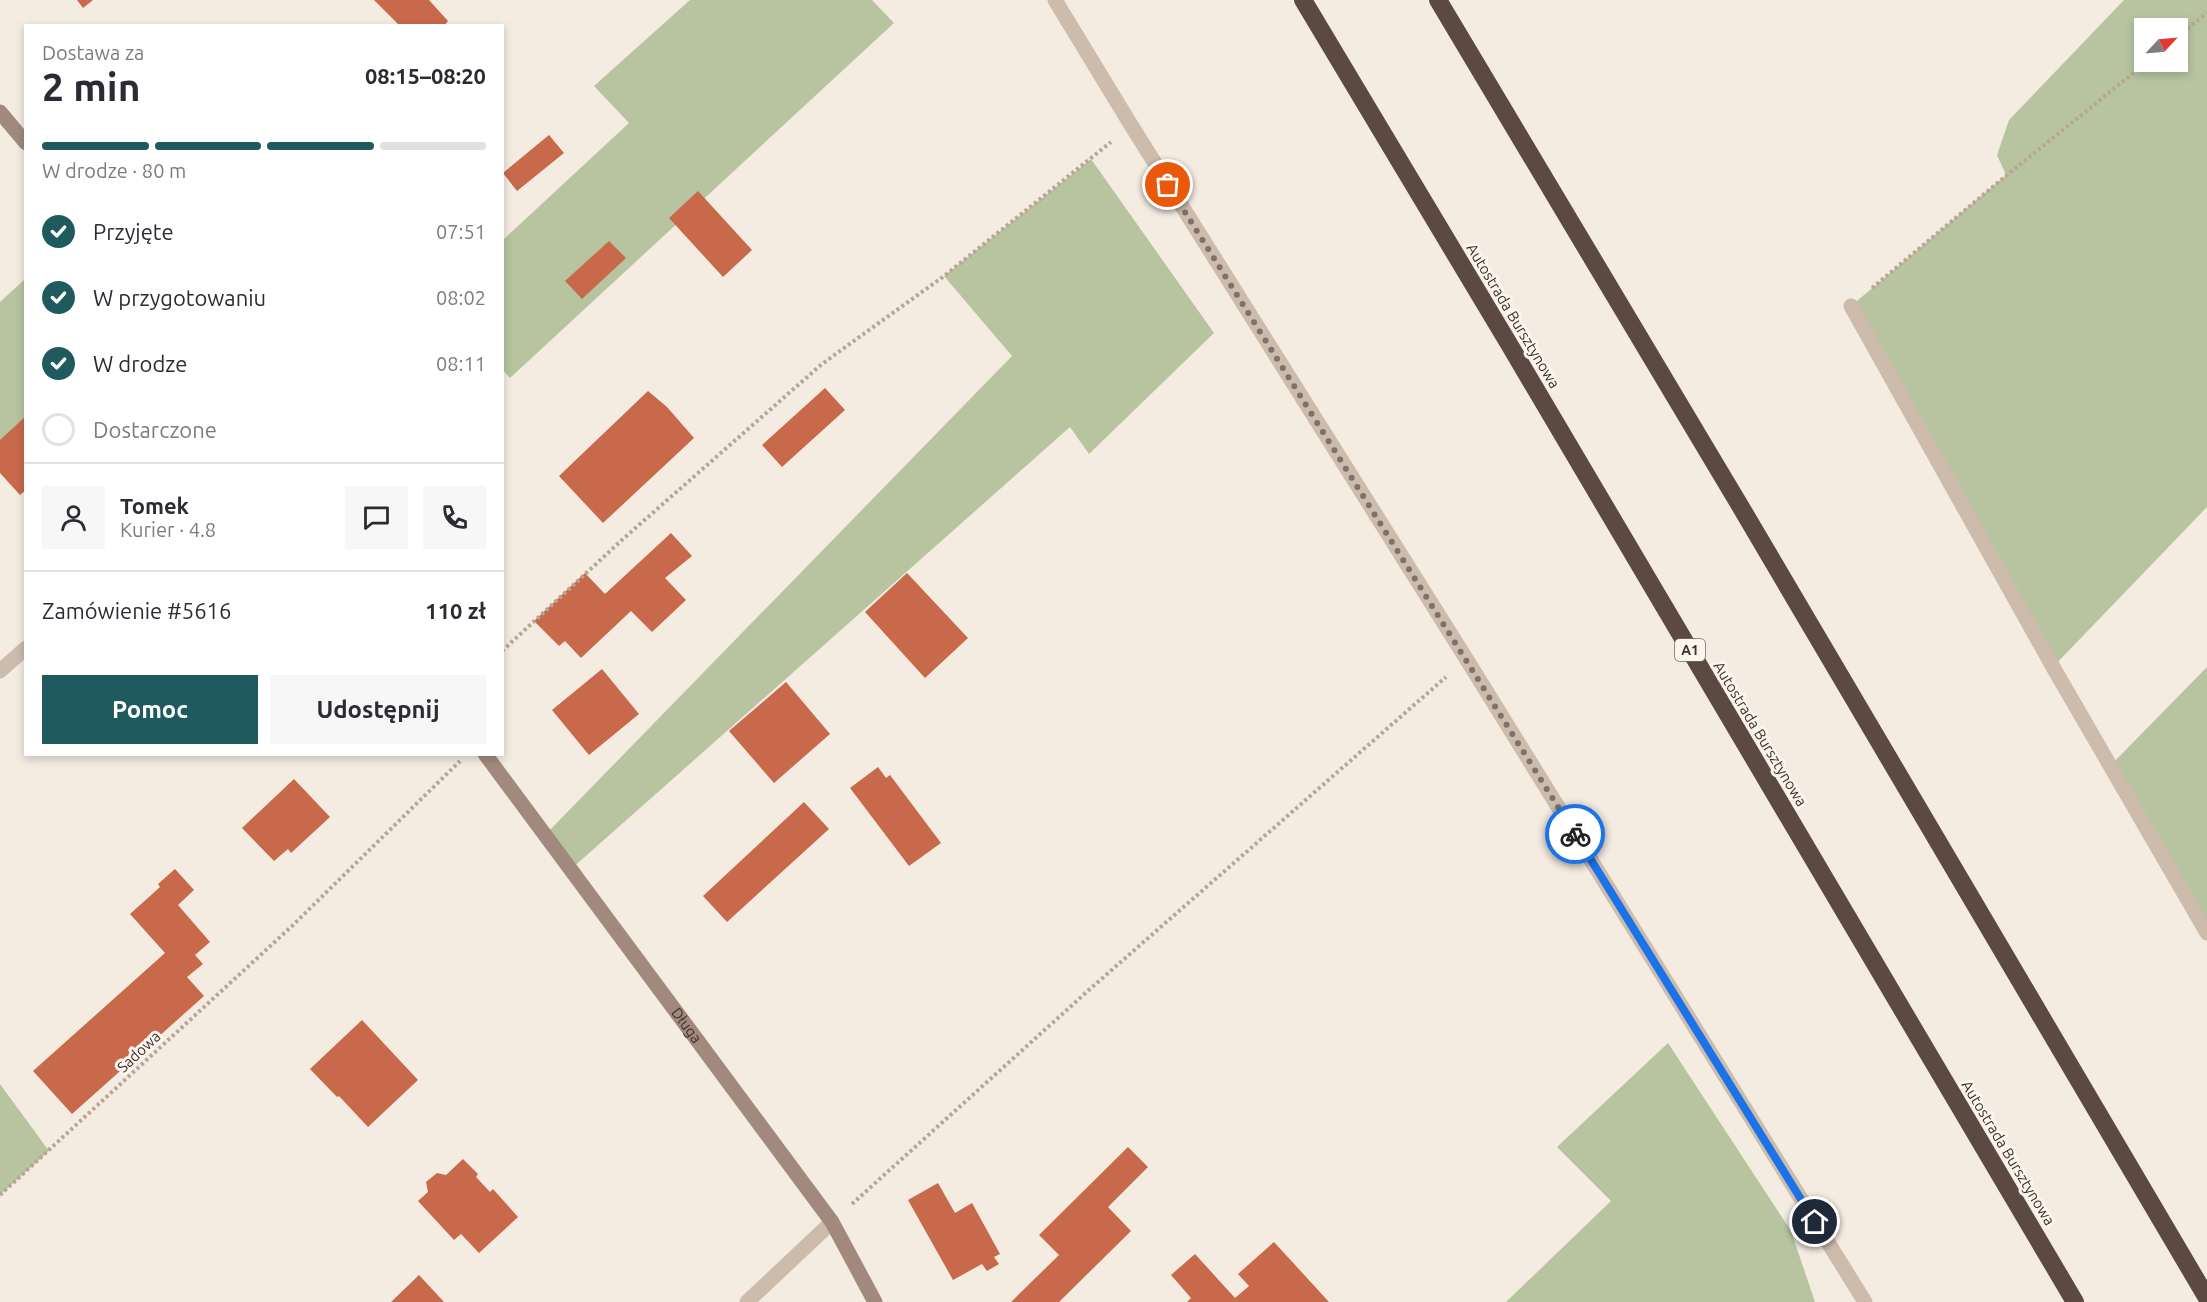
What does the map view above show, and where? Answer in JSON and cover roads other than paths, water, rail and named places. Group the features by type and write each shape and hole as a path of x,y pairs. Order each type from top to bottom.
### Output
{"highway":[{"name":"Autostrada Bursztynowa","path":"1303,0 2075,1302"},
{"path":"1438,0 1727,484 2207,1298"}],"street":[{"path":"1055,0 1865,1302"},
{"path":"0,112 24,141"},
{"path":"1851,306 2053,667 2207,933"},
{"path":"0,671 24,650"},
{"name":"Długa","path":"486,756 832,1222 875,1302"},
{"path":"747,1302 832,1222"}]}
